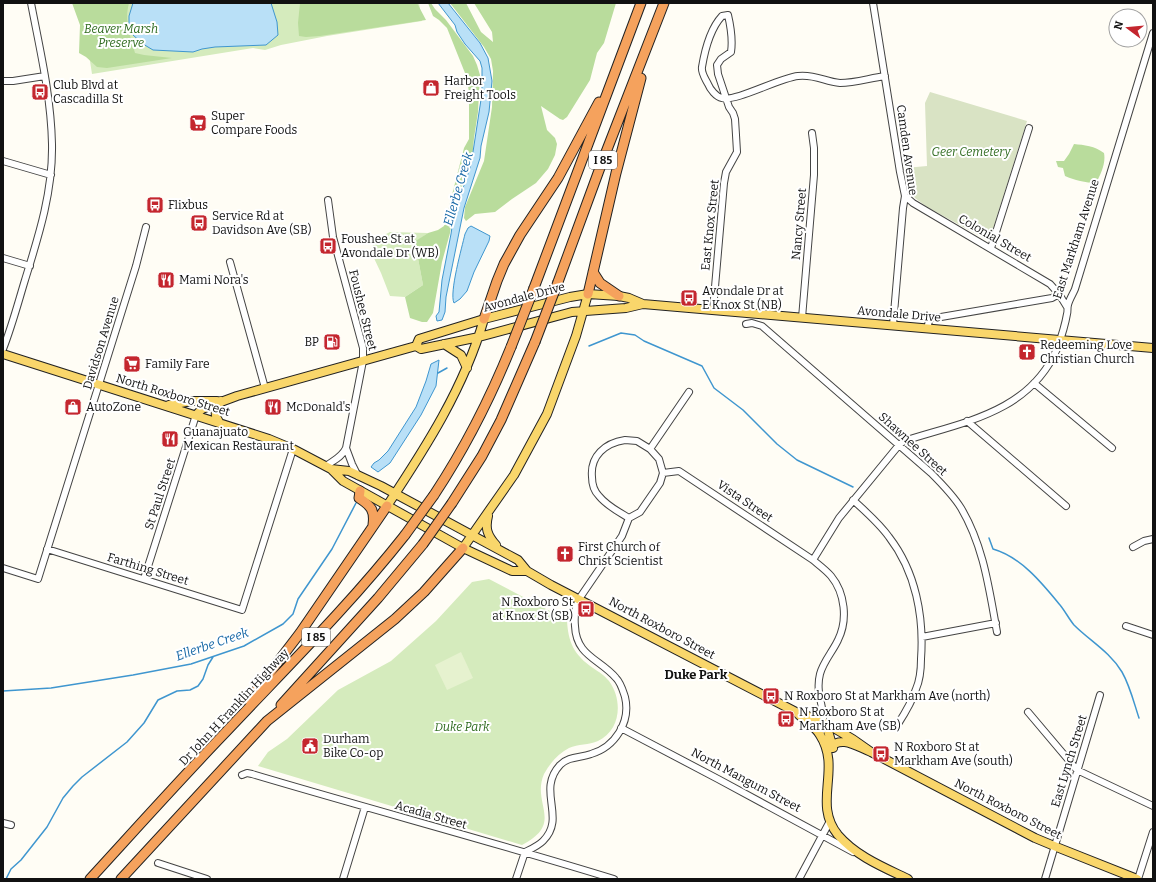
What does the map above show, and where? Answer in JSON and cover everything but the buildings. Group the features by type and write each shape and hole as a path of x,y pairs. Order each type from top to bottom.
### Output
{"highway":[{"name":"I 85","path":"616,68 641,3"},
{"name":"I 85","path":"121,879 378,598 423,544 452,503 482,456 501,420 535,342 601,165 664,3"},
{"path":"588,294 616,173 650,40"},
{"name":"Dr John H Franklin Highway","path":"90,879 222,736 289,667 361,587 405,534 434,495 479,420 511,347 616,68"},
{"path":"484,320 504,264 520,235 558,178 616,68"},
{"path":"594,272 600,283 619,296"},
{"path":"360,491 359,498 374,512 373,526"},
{"path":"222,736 300,633 388,506"},
{"path":"267,721 395,619 424,592 463,548"}],"main road":[{"name":"Avondale Drive","path":"416,346 419,339 570,297 588,294 619,296 629,298 643,304"},
{"path":"463,548 514,475 547,414 584,311 588,294"},
{"name":"Avondale Drive","path":"196,415 202,409 221,401 416,346 421,349 479,337 572,312 626,308 643,304 1153,348"},
{"path":"388,506 440,424 467,368 484,320"},
{"path":"444,344 461,355 467,368"},
{"name":"North Roxboro Street","path":"3,354 219,422 293,449 329,467 349,471 499,549 518,560 527,571 796,712 805,714 823,723 856,741 871,752"},
{"name":"Avondale Drive","path":"166,406 192,401 221,401"},
{"path":"219,422 215,417 216,409 221,401"},
{"name":"North Roxboro Street","path":"329,467 343,481 463,548 512,571 527,571"},
{"path":"489,512 486,522 487,533 499,549"},
{"path":"796,712 820,734 829,746"},
{"path":"823,723 828,731 829,746 835,770 830,821"},
{"name":"North Roxboro Street","path":"829,746 842,741 871,752 1055,847 1138,879"},
{"name":"North Mangum Street","path":"830,821 841,838 860,855 908,879"}],"street":[{"path":"3,349 30,266 45,210 51,175 52,144 50,107 31,3"},
{"name":"Camden Avenue","path":"873,3 905,196 893,326"},
{"name":"East Knox Street","path":"713,310 724,183 726,172 737,152 735,120 726,99 718,74 717,65 721,59 731,52 733,40 728,16 722,16 715,23 704,57 702,70 710,89 720,97 726,99"},
{"name":"East Markham Avenue","path":"813,560 839,518 899,444 904,441 981,417 1002,408 1017,399 1034,383 1049,363 1060,340 1068,313 1067,307 1075,289 1153,33"},
{"path":"3,81 45,76"},
{"path":"726,99 796,76 814,76 839,83 885,76"},
{"path":"991,248 1029,128"},
{"name":"Nancy Street","path":"802,318 814,175 814,148 812,132"},
{"path":"3,161 51,175"},
{"name":"Colonial Street","path":"905,196 913,203 1050,284 1059,294 1067,307"},
{"name":"Foushee Street","path":"328,200 333,237 363,348 363,361 346,448"},
{"name":"Davidson Avenue","path":"3,568 38,579 136,266 146,227"},
{"path":"3,258 30,266"},
{"path":"230,262 265,388"},
{"path":"927,328 930,318 1004,307 1052,298 1059,294"},
{"name":"Shawnee Street","path":"746,324 752,322 762,326 899,444 939,481 954,498 970,525 982,555 997,632"},
{"path":"1034,383 1112,448"},
{"path":"650,448 689,392"},
{"name":"St Paul Street","path":"144,579 196,415"},
{"path":"967,421 1066,506"},
{"path":"516,879 525,852 543,841 552,826 553,813 549,795 552,778 557,769 565,761 571,758 602,750 616,737 626,716 625,698 619,682 610,672 586,654 580,646 577,639 574,617 576,607 580,599 622,536 629,518 640,512 660,483 662,473 659,459 650,448 642,443 629,440 612,443 603,448 597,454 592,466 592,482 599,496 610,506 629,518"},
{"path":"329,467 333,460 342,455 346,448"},
{"path":"346,448 352,466 358,476"},
{"name":"Farthing Street","path":"47,549 242,610 293,449"},
{"name":"Vista Street","path":"662,473 680,471 813,560"},
{"path":"853,500 869,514 890,538 907,569 920,608 922,637 919,681 912,699 898,724"},
{"path":"1133,547 1144,540 1153,539"},
{"path":"813,560 831,576 840,590 844,617 843,627 839,639 820,674 818,687 823,723 820,734"},
{"path":"922,637 996,623"},
{"path":"1126,626 1153,635"},
{"name":"East Lynch Street","path":"1045,879 1100,695"},
{"path":"1028,712 1077,770 1153,806"},
{"name":"North Mangum Street","path":"621,728 860,855"},
{"name":"Acadia Street","path":"242,775 247,773 252,774 614,879"},
{"path":"343,879 365,807"},
{"path":"800,879 830,821"},
{"path":"3,823 11,825"},
{"path":"1138,879 1153,832"},
{"path":"158,863 207,879"}],"green space":[{"path":"72,3 129,3 127,22 135,53 172,58 107,68 97,67 79,53 80,25"},
{"name":"Beaver Marsh Preserve","path":"81,3 419,3 422,21 327,36 281,45 265,50 253,48 92,74"},
{"path":"300,3 417,3 426,20 306,37 299,36 298,23"},
{"path":"428,3 431,3 446,20 473,56 480,75 478,112 472,160 453,211 450,233 442,262 433,313 427,322 422,322 410,318 405,297 423,285 417,253 411,244 428,233 438,230 444,226 464,148 469,139 469,93 467,78 447,28 433,16"},
{"path":"450,3 466,3 481,32 493,42 492,32 474,3 616,3 604,43 597,53 590,80 567,117 563,120 560,119 541,106 547,130 555,138 557,144 555,155 548,169 536,183 495,212 475,214 466,221 464,218 465,207 484,161 492,107 493,71 491,59 484,47"},
{"name":"Geer Cemetery","path":"930,92 1027,121 991,235 987,240 927,207 915,198 908,185 905,168 927,166 925,103"},
{"path":"1074,144 1093,147 1104,153 1104,165 1096,183 1072,179 1065,176 1063,168 1058,167 1056,161 1064,161"},
{"path":"390,232 428,233 411,245 417,253 423,285 405,297 390,296 372,254 373,244 380,237"},
{"name":"Duke Park","path":"489,579 567,620 569,635 573,647 586,663 609,681 618,705 615,722 606,736 598,741 565,750 546,770 541,785 544,821 542,829 535,837 522,845 258,766 268,752 287,739 338,690 391,661 436,621 472,582"},
{"path":"461,652 473,678 447,690 435,665"}],"water":[{"path":"133,3 271,3 277,22 278,35 266,45 215,47 193,52 153,50 133,35 129,26 129,16"},
{"path":"438,3 448,3 480,43 488,58 492,81 489,112 481,146 480,158 464,208 446,297 445,312 442,320 437,321 436,316 439,312 442,280 454,214 471,165 482,93 482,68 480,61 465,44 457,32 455,25"},
{"path":"471,226 490,236 489,241 474,272 467,291 454,303 453,290 456,270 465,234"},
{"path":"439,360 436,386 421,415 390,463 378,472 371,467 388,451 416,407 431,364"}],"waterway":[{"path":"589,346 621,333 635,335 644,341 702,366 714,388 743,410 777,444 797,460 853,487"},
{"path":"438,373 447,368"},
{"name":"Ellerbe Creek","path":"3,691 51,688 133,675 191,664 244,646 283,624 293,614 298,599 332,549 356,503"},
{"path":"989,538 993,549 1022,564 1046,588 1074,625 1112,658 1122,672 1127,683 1139,718"},
{"path":"6,879 11,869 21,860 47,827 63,798 73,786 82,777 127,742 144,723 158,700 177,691 190,690 198,686 203,679 208,665 213,657"}],"place":[{"name":"Harbor Freight Tools","path":"431,88"},
{"name":"Club Blvd at Cascadilla St","path":"40,92"},
{"name":"Super Compare Foods","path":"198,123"},
{"name":"Flixbus","path":"155,205"},
{"name":"Service Rd at Davidson Ave (SB)","path":"199,223"},
{"name":"Foushee St at Avondale Dr (WB)","path":"328,246"},
{"name":"Mami Nora's","path":"166,280"},
{"name":"Avondale Dr at E Knox St (NB)","path":"689,298"},
{"name":"BP","path":"332,342"},
{"name":"Redeeming Love Christian Church","path":"1027,352"},
{"name":"Family Fare","path":"132,364"},
{"name":"AutoZone","path":"73,407"},
{"name":"McDonald's","path":"273,407"},
{"name":"Guanajuato Mexican Restaurant","path":"170,439"},
{"name":"First Church of Christ Scientist","path":"565,554"},
{"name":"N Roxboro St at Knox St (SB)","path":"586,609"},
{"name":"N Roxboro St at Markham Ave (north)","path":"771,696"},
{"name":"N Roxboro St at Markham Ave (SB)","path":"786,719"},
{"name":"Durham Bike Co-op","path":"310,746"},
{"name":"N Roxboro St at Markham Ave (south)","path":"881,754"}],"district":[{"name":"Duke Park","path":"696,674"}]}
